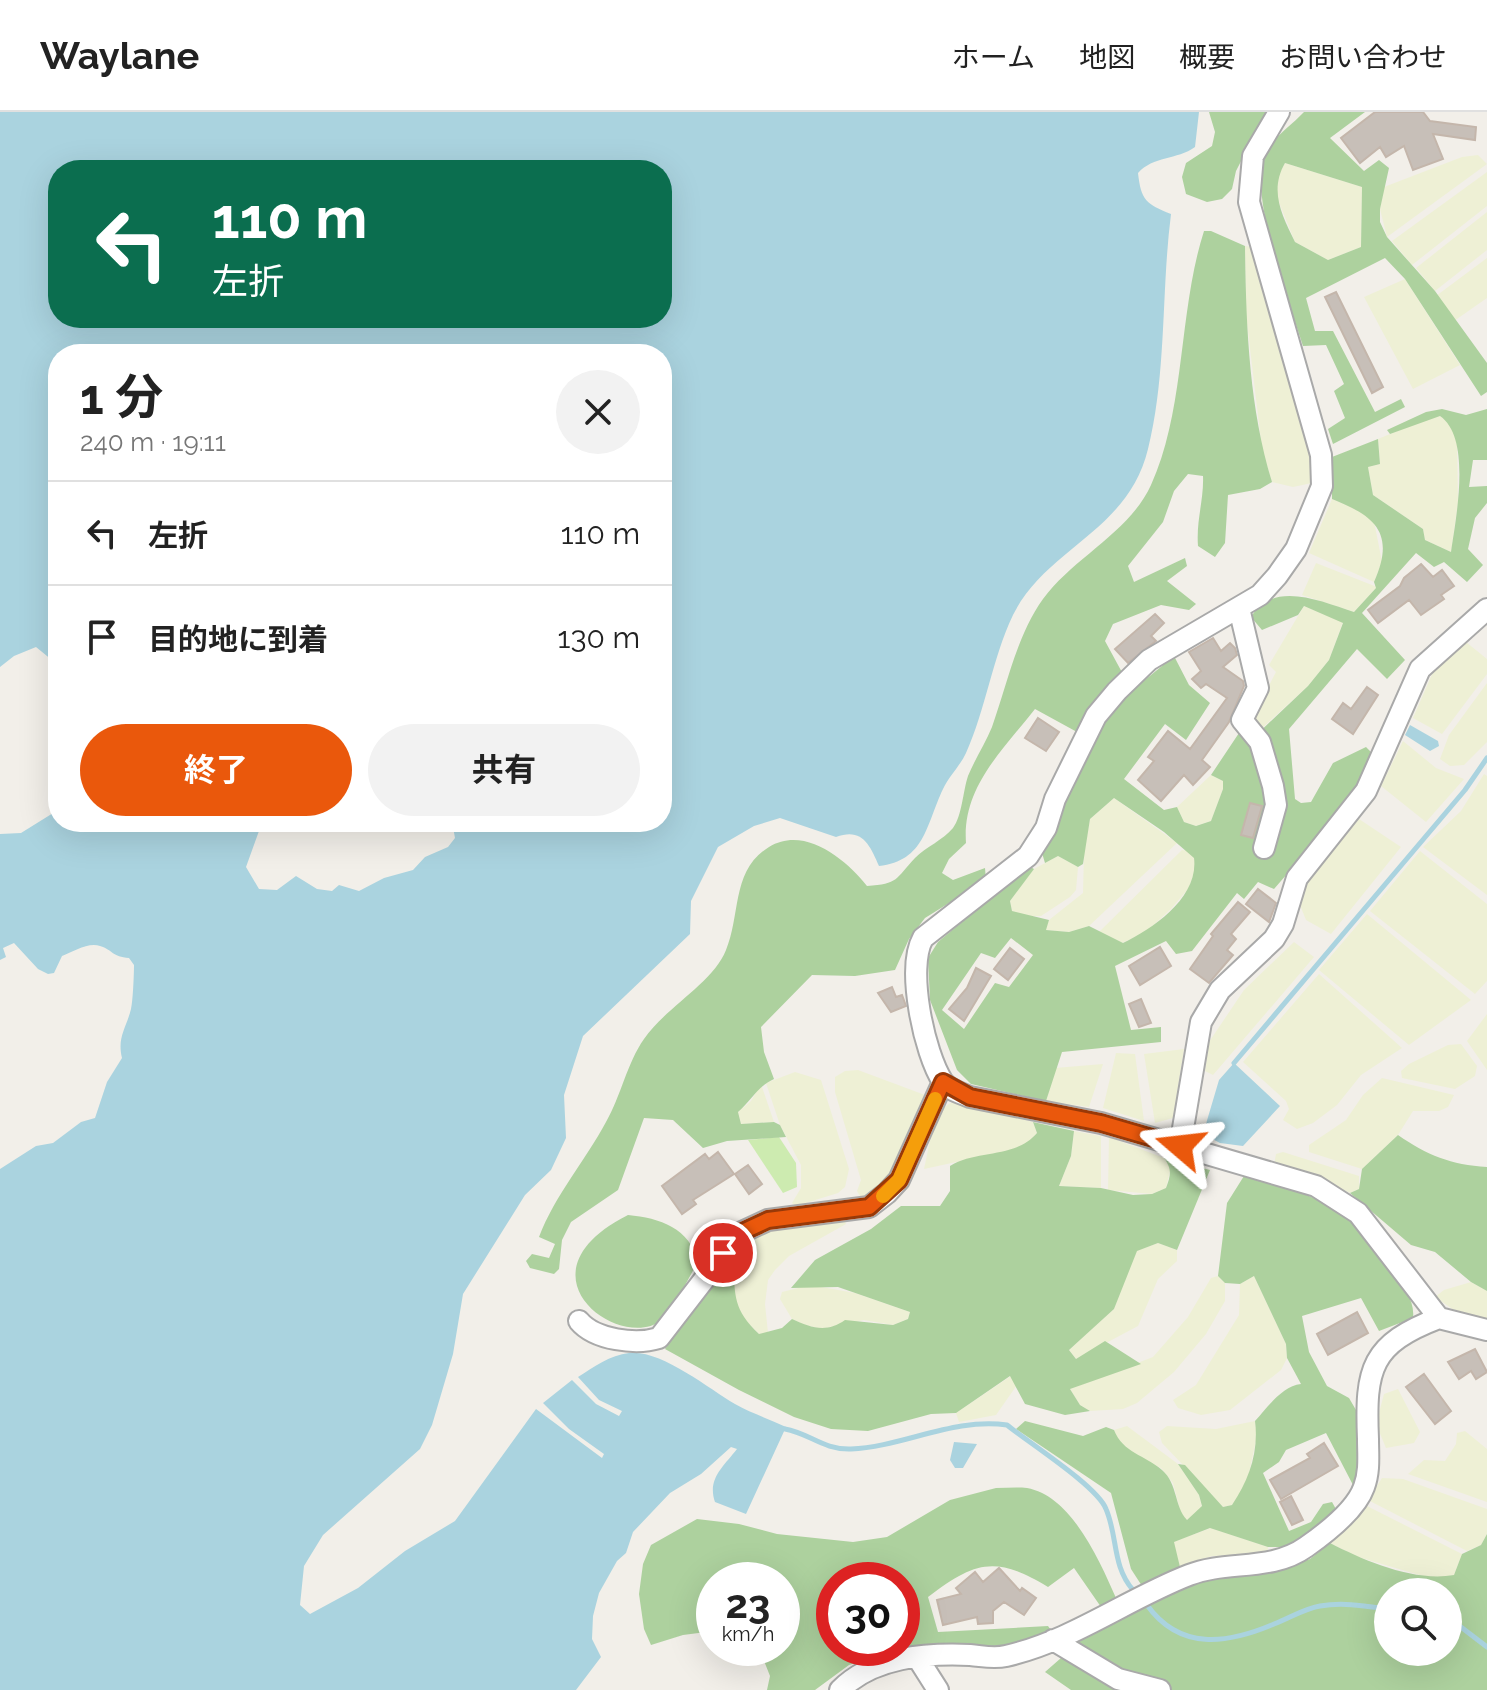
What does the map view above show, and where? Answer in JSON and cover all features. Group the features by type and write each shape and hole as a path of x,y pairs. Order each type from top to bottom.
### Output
{"street":[{"path":"1279,112 1253,156 1249,202 1321,455 1322,486 1296,549 1260,595 1149,660 1117,691 1096,716 1055,799 1046,828 1028,856 923,938 915,952 921,1016 943,1082 970,1097 1101,1123 1316,1186 1344,1201 1377,1235 1439,1318"},
{"path":"1239,608 1258,688 1242,720 1260,742 1276,805 1264,848"},
{"path":"1180,1146 1201,1022 1208,1007 1220,990 1274,939 1283,924 1297,878 1366,791 1420,669 1487,609"},
{"path":"579,1321 588,1331 608,1336 645,1342 659,1338 740,1233 768,1220 869,1207 899,1180 943,1082"},
{"path":"920,1657 971,1655 995,1659 1053,1640 1190,1574 1287,1557 1318,1537 1356,1502 1364,1490 1368,1474 1368,1389 1380,1355 1396,1336 1439,1318 1487,1330"},
{"path":"1053,1640 1118,1679 1160,1690"},
{"path":"920,1662 938,1690"},
{"path":"840,1690 854,1676 879,1666"}],"green space":[{"path":"1209,112 1266,112 1236,171 1232,189 1222,199 1207,202 1186,194 1182,177 1186,163 1212,146 1215,132"},
{"path":"1304,112 1365,112 1330,138 1364,171 1379,160 1389,168 1380,222 1387,237 1435,291 1487,363 1487,392 1481,396 1405,279 1385,258 1306,298 1315,331 1333,331 1375,412 1401,399 1405,407 1333,444 1328,429 1345,418 1334,391 1344,384 1326,345 1303,346 1272,248 1262,193 1261,170 1269,147","holes":["1285,163 1362,187 1361,247 1328,260 1295,242 1279,203 1278,183"]},
{"path":"1478,155 1487,164 1387,237 1380,209 1384,187 1462,157"},
{"path":"1285,163 1362,187 1361,247 1328,260 1295,242 1276,195 1278,176"},
{"path":"1487,172 1487,206 1412,265 1392,241"},
{"path":"1487,212 1487,250 1435,291 1416,268"},
{"path":"1204,231 1211,231 1245,246 1248,336 1254,395 1272,482 1260,489 1228,495 1225,543 1215,557 1198,546 1203,476 1188,474 1174,491 1163,522 1128,566 1134,582 1185,558 1187,566 1167,581 1196,604 1189,610 1161,605 1113,624 1105,641 1124,676 1100,697 1077,732 1035,709 987,770 971,804 966,843 949,859 942,873 953,880 985,868 986,880 925,918 909,939 895,970 855,976 812,975 761,1027 764,1052 774,1079 738,1112 741,1124 774,1122 780,1125 786,1137 727,1141 703,1148 673,1120 644,1118 618,1190 571,1222 562,1240 559,1269 554,1274 530,1268 526,1261 532,1254 549,1258 555,1244 539,1237 553,1207 606,1122 638,1048 653,1027 720,962 731,936 743,880 757,857 782,841 796,840 823,848 836,856 867,886 885,884 896,879 919,854 953,828 968,776 992,727 1019,644 1034,613 1056,584 1129,517 1151,485 1170,424 1190,294"},
{"path":"1245,246 1253,247 1309,452 1312,483 1293,487 1272,482 1262,449 1246,315"},
{"path":"1487,258 1487,298 1454,321 1436,296"},
{"path":"1405,279 1460,365 1413,389 1364,297"},
{"path":"1442,409 1466,415 1487,409 1487,460 1473,460 1469,487 1487,486 1487,503 1475,518 1468,549 1483,565 1467,582 1444,562 1434,567 1416,553 1362,613 1405,660 1387,679 1357,649 1289,729 1295,799 1301,803 1311,802 1333,763 1366,747 1375,756 1333,821 1274,889 1258,882 1244,899 1237,893 1192,951 1176,954 1166,941 1115,966 1131,1030 1161,1027 1161,1042 1062,1052 1046,1101 971,1084 957,1070 930,1000 928,958 938,942 1029,866 1034,869 1010,901 1012,911 1049,920 1046,930 1069,932 1089,926 1123,943 1172,910 1189,886 1194,872 1194,858 1164,832 1114,798 1090,819 1083,864 1078,867 1058,856 1045,863 1042,853 1088,750 1127,696 1174,656 1189,685 1210,703 1186,740 1165,724 1124,779 1164,810 1177,807 1184,822 1196,826 1211,821 1223,781 1211,775 1239,733 1251,740 1308,686 1329,660 1343,623 1304,606 1298,615 1262,630 1251,617 1260,606 1284,596 1312,599 1354,612 1376,588 1374,582 1383,551 1382,539 1377,528 1360,512 1332,499 1332,457 1378,439 1380,464 1368,467 1373,495 1423,529 1425,540 1451,552 1458,499 1459,459 1450,427 1440,416 1390,434 1387,430 1426,412","holes":["1011,938 1033,955 1009,987 995,983 964,1029 942,1010 981,953 995,958"]},
{"path":"1440,416 1451,424 1457,440 1458,503 1451,552 1425,540 1423,529 1373,495 1368,467 1380,464 1378,439"},
{"path":"1332,499 1366,513 1374,521 1382,562 1374,582 1309,553"},
{"path":"1316,563 1377,587 1354,612 1302,595"},
{"path":"1304,606 1343,622 1329,660 1308,686 1260,730 1249,724 1276,672 1269,665"},
{"path":"1466,642 1487,659 1487,674 1442,734 1413,718 1436,665"},
{"path":"1487,683 1487,742 1464,765 1450,766 1440,759 1449,735"},
{"path":"1403,741 1436,768 1464,779 1426,822 1381,786"},
{"path":"1484,774 1487,776 1487,895 1423,847 1461,811"},
{"path":"1211,775 1223,781 1223,789 1211,821 1196,826 1184,822 1177,807"},
{"path":"1114,798 1177,843 1089,926 1069,932 1045,930 1049,920 1083,893 1084,853 1090,819"},
{"path":"1359,819 1401,847 1331,934 1306,920 1300,905 1307,883"},
{"path":"1182,850 1190,851 1196,870 1188,889 1171,909 1146,932 1122,943 1098,933"},
{"path":"1420,851 1487,904 1487,981 1475,994 1370,911"},
{"path":"1058,856 1078,867 1076,890 1041,916 1024,916 1012,911 1010,901 1025,879 1034,869"},
{"path":"1367,914 1471,1000 1409,1045 1319,970"},
{"path":"1294,942 1314,957 1213,1075 1205,1071 1209,1042 1244,990"},
{"path":"1319,974 1402,1048 1361,1075 1337,1105 1313,1123 1297,1129 1283,1120 1289,1109 1286,1101 1243,1062"},
{"path":"1487,1014 1487,1070 1467,1041"},
{"path":"1461,1044 1477,1066 1475,1076 1455,1089 1402,1078 1401,1071 1409,1064 1448,1045"},
{"path":"1184,1049 1173,1118 1155,1123 1144,1054"},
{"path":"1116,1053 1135,1054 1144,1121 1103,1108"},
{"path":"1103,1064 1089,1107 1046,1101 1055,1068"},
{"path":"858,1070 925,1095 899,1165 863,1201 857,1191 861,1180 835,1092 835,1077 845,1071"},
{"path":"795,1072 821,1080 849,1169 845,1187 838,1193 796,1206 792,1203 801,1188 801,1165 780,1125 766,1083"},
{"path":"1382,1078 1454,1095 1448,1107 1439,1111 1413,1111 1398,1135 1362,1169 1309,1152 1309,1145 1346,1120 1363,1095"},
{"path":"761,1084 774,1122 741,1124 738,1112 751,1101"},
{"path":"952,1102 1033,1122 1037,1133 1027,1145 1012,1150 924,1169 934,1122 943,1108"},
{"path":"1033,1122 1074,1131 1071,1156 1059,1186 1101,1188 1133,1195 1152,1194 1166,1188 1168,1183 1169,1169 1164,1158 1210,1170 1177,1250 1158,1243 1137,1251 1114,1309 1069,1350 1076,1359 1105,1341 1141,1364 1070,1389 1080,1405 1090,1411 1065,1415 1025,1404 1010,1376 956,1413 931,1414 868,1431 831,1429 794,1417 665,1349 731,1250 738,1304 742,1314 759,1334 782,1328 792,1319 812,1327 825,1328 845,1320 893,1325 908,1319 910,1312 838,1287 791,1288 815,1260 871,1229 901,1206 940,1206 950,1191 950,1166 972,1157 1018,1147 1037,1133"},
{"path":"1074,1131 1101,1136 1101,1188 1059,1186 1071,1156"},
{"path":"1398,1135 1440,1158 1487,1167 1487,1291 1471,1282 1435,1252 1411,1245 1350,1193 1359,1189 1362,1169"},
{"path":"779,1137 796,1163 797,1187 783,1193 748,1140"},
{"path":"1109,1137 1164,1158 1171,1167 1166,1188 1152,1194 1108,1190"},
{"path":"1283,1152 1359,1176 1359,1189 1350,1193 1317,1177 1274,1165 1276,1154"},
{"path":"1244,1176 1313,1198 1346,1217 1362,1231 1405,1290 1411,1300 1413,1318 1379,1331 1361,1298 1302,1316 1309,1352 1327,1386 1349,1398 1356,1410 1358,1481 1353,1485 1326,1433 1286,1450 1279,1462 1263,1473 1289,1531 1311,1522 1323,1504 1332,1502 1337,1511 1325,1524 1288,1547 1268,1547 1210,1528 1174,1542 1180,1567 1142,1586 1131,1569 1111,1493 1016,1429 1025,1421 1083,1436 1106,1427 1114,1430 1129,1449 1162,1470 1174,1488 1187,1520 1202,1506 1199,1495 1178,1464 1185,1465 1223,1507 1232,1505 1251,1465 1255,1421 1282,1393 1301,1384 1287,1358 1286,1344 1254,1276 1240,1284 1225,1283 1218,1276 1227,1203"},
{"path":"628,1215 662,1222 681,1233 694,1250 698,1262 667,1315 644,1327 623,1326 602,1317 585,1302 576,1283 578,1261 594,1238"},
{"path":"844,1219 846,1224 789,1256 775,1270 768,1280 765,1304 768,1333 759,1334 743,1318 734,1297 731,1250 753,1232"},
{"path":"1158,1243 1177,1250 1177,1261 1158,1279 1138,1326 1076,1359 1069,1350 1114,1309 1136,1251"},
{"path":"1218,1276 1225,1283 1225,1301 1206,1334 1174,1372 1137,1403 1123,1409 1090,1411 1080,1405 1070,1389 1153,1357 1188,1317 1211,1278"},
{"path":"1254,1276 1286,1344 1287,1358 1281,1370 1230,1410 1201,1415 1178,1408 1173,1400 1196,1385 1239,1315 1240,1284"},
{"path":"1471,1282 1487,1291 1487,1319 1454,1310 1435,1297 1444,1290"},
{"path":"810,1285 855,1293 910,1312 908,1319 893,1325 864,1320 822,1329 805,1325 792,1319 780,1299 782,1292"},
{"path":"1011,1376 1017,1385 996,1415 959,1422 956,1413"},
{"path":"1398,1389 1420,1432 1414,1443 1386,1448 1376,1424 1384,1394"},
{"path":"1255,1421 1257,1436 1246,1487 1232,1505 1223,1507 1162,1443 1159,1432 1167,1426 1216,1429"},
{"path":"1127,1426 1178,1464 1199,1495 1202,1507 1187,1521 1181,1514 1173,1483 1161,1468 1139,1458 1118,1440 1114,1430"},
{"path":"1465,1431 1487,1449 1487,1502 1408,1474 1424,1460 1445,1461 1456,1444 1457,1433"},
{"path":"1382,1478 1403,1479 1487,1509 1487,1534 1481,1545 1467,1551 1368,1500"},
{"path":"996,1488 1027,1488 1043,1494 1071,1517 1093,1549 1116,1598 1101,1607 1074,1568 1048,1587 1014,1570 986,1566 959,1576 928,1597 938,1632 1048,1626 1053,1633 995,1647 920,1645 920,1562 816,1562 816,1666 848,1666 815,1690 767,1690 770,1676 766,1666 800,1666 800,1562 696,1562 696,1633 651,1645 644,1629 639,1594 643,1564 651,1545 697,1519 739,1524 777,1534 853,1542 887,1537 950,1500"},
{"path":"1365,1505 1462,1554 1454,1575 1430,1578 1358,1557 1330,1543"},
{"path":"1211,1528 1268,1547 1267,1555 1212,1556 1180,1567 1173,1542"},
{"path":"1487,1534 1487,1690 1071,1690 1045,1672 1085,1637 1197,1582 1283,1569 1310,1559 1330,1543 1390,1568 1423,1575 1454,1575 1462,1554 1481,1545"}],"water":[{"path":"0,112 1199,112 1195,147 1151,164 1138,173 1146,200 1171,214 1158,391 1148,449 1138,477 1105,520 1046,572 1013,615 973,736 964,758 943,789 922,839 906,857 879,866 868,845 859,836 836,837 780,818 754,826 718,847 691,901 690,934 583,1036 564,1095 566,1138 551,1170 525,1195 463,1294 453,1354 432,1425 420,1449 323,1535 304,1566 300,1605 310,1614 358,1588 405,1551 455,1521 536,1409 602,1458 604,1454 569,1429 543,1403 572,1380 596,1404 619,1416 622,1411 599,1400 578,1377 615,1356 641,1353 655,1357 735,1404 786,1427 746,1514 715,1502 713,1494 718,1474 737,1449 731,1447 701,1474 670,1493 633,1532 626,1553 617,1561 599,1593 593,1616 592,1639 601,1657 576,1690 0,1690 0,1169 36,1146 53,1143 81,1122 95,1118 107,1082 122,1058 121,1039 132,1005 134,965 129,958 95,945 62,956 54,973 48,974 38,969 14,943 3,948 6,957 0,960 0,834 21,833 48,816 48,832 259,832 246,867 259,889 277,890 296,876 317,889 332,891 339,885 359,891 384,878 413,870 425,857 448,847 455,838 454,832 672,832 672,344 48,344 48,657 36,647 14,656 0,667"},
{"path":"1410,725 1438,741 1439,746 1430,751 1405,735"},
{"path":"1234,1063 1280,1106 1243,1146 1220,1143 1203,1134 1219,1080"},
{"path":"954,1442 977,1444 963,1468 955,1468 950,1460"}],"building":[{"path":"1375,112 1423,112 1430,121 1476,127 1475,140 1433,134 1443,159 1413,170 1404,146 1386,157 1380,147 1360,163 1341,138"},
{"path":"1336,292 1383,387 1372,393 1325,297"},
{"path":"1421,564 1433,577 1442,570 1454,586 1441,595 1444,599 1421,615 1409,600 1378,623 1368,610 1400,586 1404,578"},
{"path":"1155,614 1164,623 1151,636 1156,641 1128,663 1115,649"},
{"path":"1213,638 1221,651 1230,643 1235,648 1237,655 1223,667 1243,681 1244,686 1229,722 1202,760 1210,767 1193,785 1184,775 1161,801 1138,780 1154,761 1148,757 1168,731 1190,749 1227,698 1206,684 1201,688 1192,679 1201,671 1189,652"},
{"path":"1367,687 1378,695 1353,734 1332,719 1343,703 1351,709"},
{"path":"1038,718 1059,732 1046,751 1025,738"},
{"path":"1250,803 1262,806 1253,838 1241,835"},
{"path":"1258,889 1276,903 1269,922 1246,904"},
{"path":"1238,902 1250,912 1231,934 1236,939 1227,950 1233,955 1209,983 1190,969 1213,936 1211,934"},
{"path":"1160,947 1171,966 1140,985 1129,966"},
{"path":"1010,948 1024,959 1008,980 994,969"},
{"path":"976,968 991,976 964,1021 949,1009 967,988"},
{"path":"892,987 896,997 902,995 906,1006 891,1012 878,993"},
{"path":"1141,999 1151,1023 1139,1027 1129,1004"},
{"path":"718,1152 734,1174 693,1200 696,1204 682,1214 662,1186 705,1154 709,1159"},
{"path":"748,1165 762,1184 749,1194 735,1174"},
{"path":"1357,1312 1368,1333 1328,1355 1317,1334"},
{"path":"1475,1349 1487,1372 1476,1379 1471,1371 1459,1379 1448,1362"},
{"path":"1424,1374 1451,1411 1435,1424 1406,1387"},
{"path":"1324,1443 1338,1466 1281,1499 1270,1480 1310,1458 1307,1454"},
{"path":"1291,1496 1303,1520 1292,1525 1280,1502"},
{"path":"999,1568 1020,1591 1022,1588 1036,1598 1024,1615 1004,1602 993,1611 993,1623 978,1624 977,1617 943,1625 937,1600 961,1594 956,1588 975,1572 983,1582"}],"waterway":[{"path":"1234,1063 1465,790 1487,758"},
{"path":"785,1429 832,1447 851,1449 968,1425 1007,1425 1077,1477 1100,1500 1110,1520 1118,1561 1133,1590"},
{"path":"1147,1605 1174,1630 1205,1639 1239,1636 1320,1606 1346,1604 1374,1607"},
{"path":"1462,1628 1487,1647"}],"slow traffic":[{"path":"883,1196 899,1180 935,1099"}],"route":[{"path":"723,1253 740,1233 768,1220 869,1207 899,1180 943,1082 950,1089 970,1097 1101,1123 1180,1146"}]}
